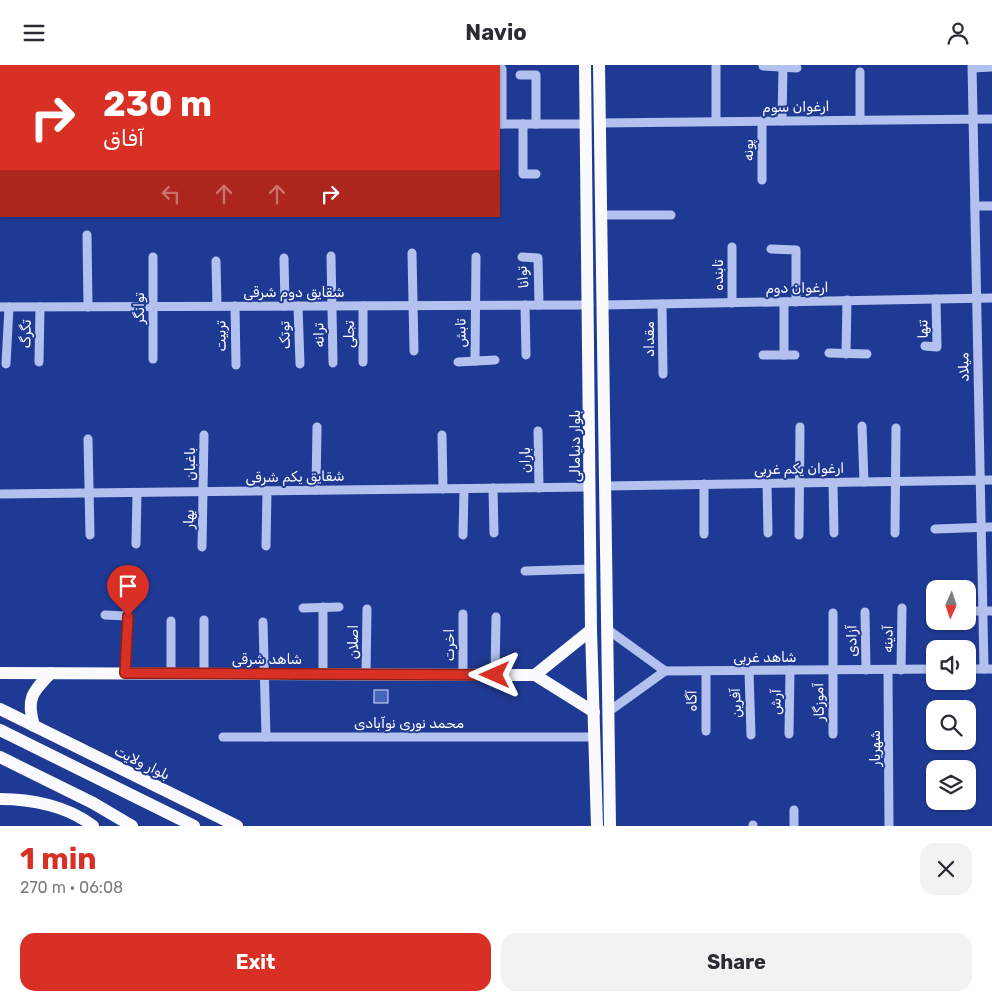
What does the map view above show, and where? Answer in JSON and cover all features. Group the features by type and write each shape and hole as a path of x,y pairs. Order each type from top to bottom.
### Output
{"main road":[{"name":"بلوار دنیامالی","path":"585,65 591,630 596,826"},
{"path":"599,65 610,826"},
{"path":"591,630 535,675 594,712"},
{"name":"شاهد شرقی","path":"0,673 535,675"},
{"path":"34,726 30,712 31,697 36,687 51,673"},
{"name":"بلوار ولایت","path":"0,709 237,826"},
{"path":"0,730 194,826"},
{"path":"0,757 93,803 132,826"},
{"path":"0,799 18,799 56,807 93,826"}],"street":[{"path":"716,65 716,121"},
{"path":"763,66 797,67"},
{"path":"972,66 992,67"},
{"name":"میلاد","path":"972,66 981,527 987,611 988,669"},
{"path":"782,121 783,67"},
{"path":"500,69 502,69 500,124 586,124"},
{"path":"860,72 860,120"},
{"path":"520,75 536,75 536,124"},
{"name":"ارغوان سوم","path":"600,123 992,119"},
{"name":"پونه","path":"762,121 762,180"},
{"path":"523,124 523,174 536,175"},
{"path":"975,206 992,207"},
{"path":"602,215 671,215"},
{"path":"87,235 88,307"},
{"name":"تابنده","path":"732,247 732,303"},
{"path":"771,249 796,250 796,302"},
{"path":"412,253 414,351"},
{"name":"ترانه","path":"331,256 333,363"},
{"name":"توانگر","path":"153,257 153,359"},
{"name":"تابش","path":"475,361 474,305 476,257"},
{"name":"توانا","path":"522,257 538,258 540,305"},
{"path":"284,258 285,306"},
{"path":"216,261 217,306"},
{"name":"ارغوان دوم","path":"603,305 992,298"},
{"name":"تنها","path":"925,346 937,347 936,299"},
{"path":"846,353 847,301"},
{"path":"784,302 784,355"},
{"name":"مقداد","path":"662,304 662,373"},
{"path":"525,305 526,355"},
{"name":"شقایق دوم شرقی","path":"4,307 589,305"},
{"name":"تربیت","path":"235,306 236,365"},
{"name":"توتک","path":"298,306 300,364"},
{"name":"تجلی","path":"363,306 363,362"},
{"path":"4,307 6,365"},
{"name":"تگرگ","path":"39,361 40,307"},
{"path":"829,353 867,354"},
{"path":"762,355 795,355"},
{"path":"458,362 495,360"},
{"path":"862,426 864,482"},
{"path":"316,490 317,427"},
{"path":"799,535 800,427"},
{"path":"895,533 897,482 896,428"},
{"name":"باران","path":"538,431 538,488"},
{"name":"باغبان","path":"204,435 204,492"},
{"path":"442,435 443,489"},
{"path":"88,439 90,535"},
{"name":"ارغوان یکم غربی","path":"606,485 992,480"},
{"path":"767,483 768,533"},
{"path":"834,483 834,533"},
{"path":"704,484 704,534"},
{"name":"شقایق یکم شرقی","path":"0,494 590,487"},
{"path":"493,488 494,533"},
{"path":"463,535 464,489"},
{"path":"266,491 266,546"},
{"name":"بهار","path":"202,547 204,492"},
{"path":"136,544 137,493"},
{"path":"935,529 992,527"},
{"path":"525,571 591,569"},
{"path":"322,607 323,674"},
{"path":"304,608 339,607"},
{"name":"آدینه","path":"901,670 902,608"},
{"name":"اصلان","path":"366,675 367,609"},
{"name":"آزادی","path":"865,612 866,670"},
{"name":"آموزگار","path":"833,613 834,734"},
{"name":"اخرت","path":"463,614 463,675"},
{"path":"105,615 128,616 125,673"},
{"path":"495,675 496,617"},
{"path":"204,620 204,674"},
{"path":"170,621 171,673"},
{"path":"263,622 266,737"},
{"path":"607,629 664,671 608,712"},
{"name":"شاهد غربی","path":"664,671 926,669"},
{"name":"آرش","path":"789,734 790,670"},
{"name":"شهریار","path":"888,670 890,826"},
{"name":"آگاه","path":"706,671 706,731"},
{"name":"آفرین","path":"749,671 751,735"},
{"name":"محمد نوری نوآبادی","path":"224,737 595,737"},
{"path":"794,810 794,826"}],"building":[{"path":"374,690 388,690 388,703 374,703"}],"route":[{"path":"128,616 125,673 495,675"}]}
